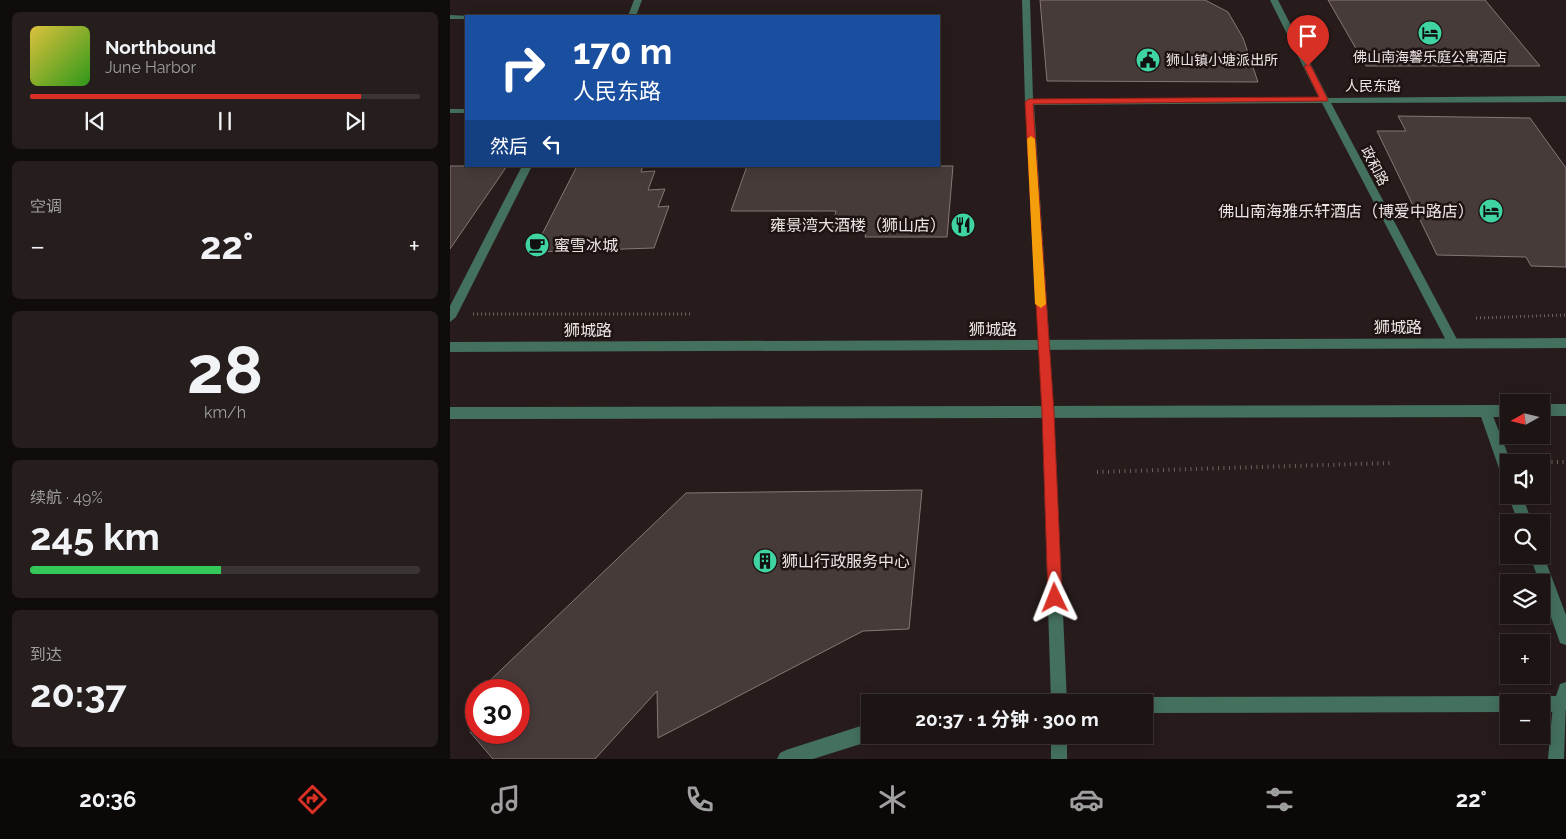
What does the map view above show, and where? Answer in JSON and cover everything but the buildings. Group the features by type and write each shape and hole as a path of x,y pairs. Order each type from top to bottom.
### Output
{"street":[{"path":"632,15 638,0"},
{"path":"1026,0 1029,102 1048,413 1059,694"},
{"name":"政和路","path":"1274,0 1324,100 1453,343"},
{"path":"450,17 465,17"},
{"name":"人民东路","path":"1029,102 1566,99"},
{"path":"451,316 526,167"},
{"name":"狮城路","path":"450,347 1566,343"},
{"path":"1550,410 1566,410"},
{"path":"1485,411 1501,454"},
{"path":"450,413 1500,411"},
{"path":"1539,564 1566,637"},
{"path":"1550,701 1564,697"},
{"path":"1153,705 1500,704"},
{"path":"786,759 861,735"}],"lane":[{"path":"450,111 465,111"},
{"path":"1556,759 1564,697"},
{"path":"1059,744 1059,759"}],"path":[{"path":"451,316 692,314"},
{"path":"1476,318 1566,316"},
{"path":"1550,462 1566,462"},
{"path":"1097,472 1390,463"}],"slow traffic":[{"path":"1031,139 1041,304"}],"place":[{"name":"佛山南海馨乐庭公寓酒店","path":"1430,33"},
{"name":"狮山镇小塘派出所","path":"1148,60"},
{"name":"佛山南海雅乐轩酒店（博爱中路店）","path":"1491,211"},
{"name":"雍景湾大酒楼（狮山店）","path":"963,225"},
{"name":"蜜雪冰城","path":"537,245"},
{"name":"狮山行政服务中心","path":"765,561"}],"route":[{"path":"1055,598 1048,413 1029,102 1324,100 1308,66"}]}
